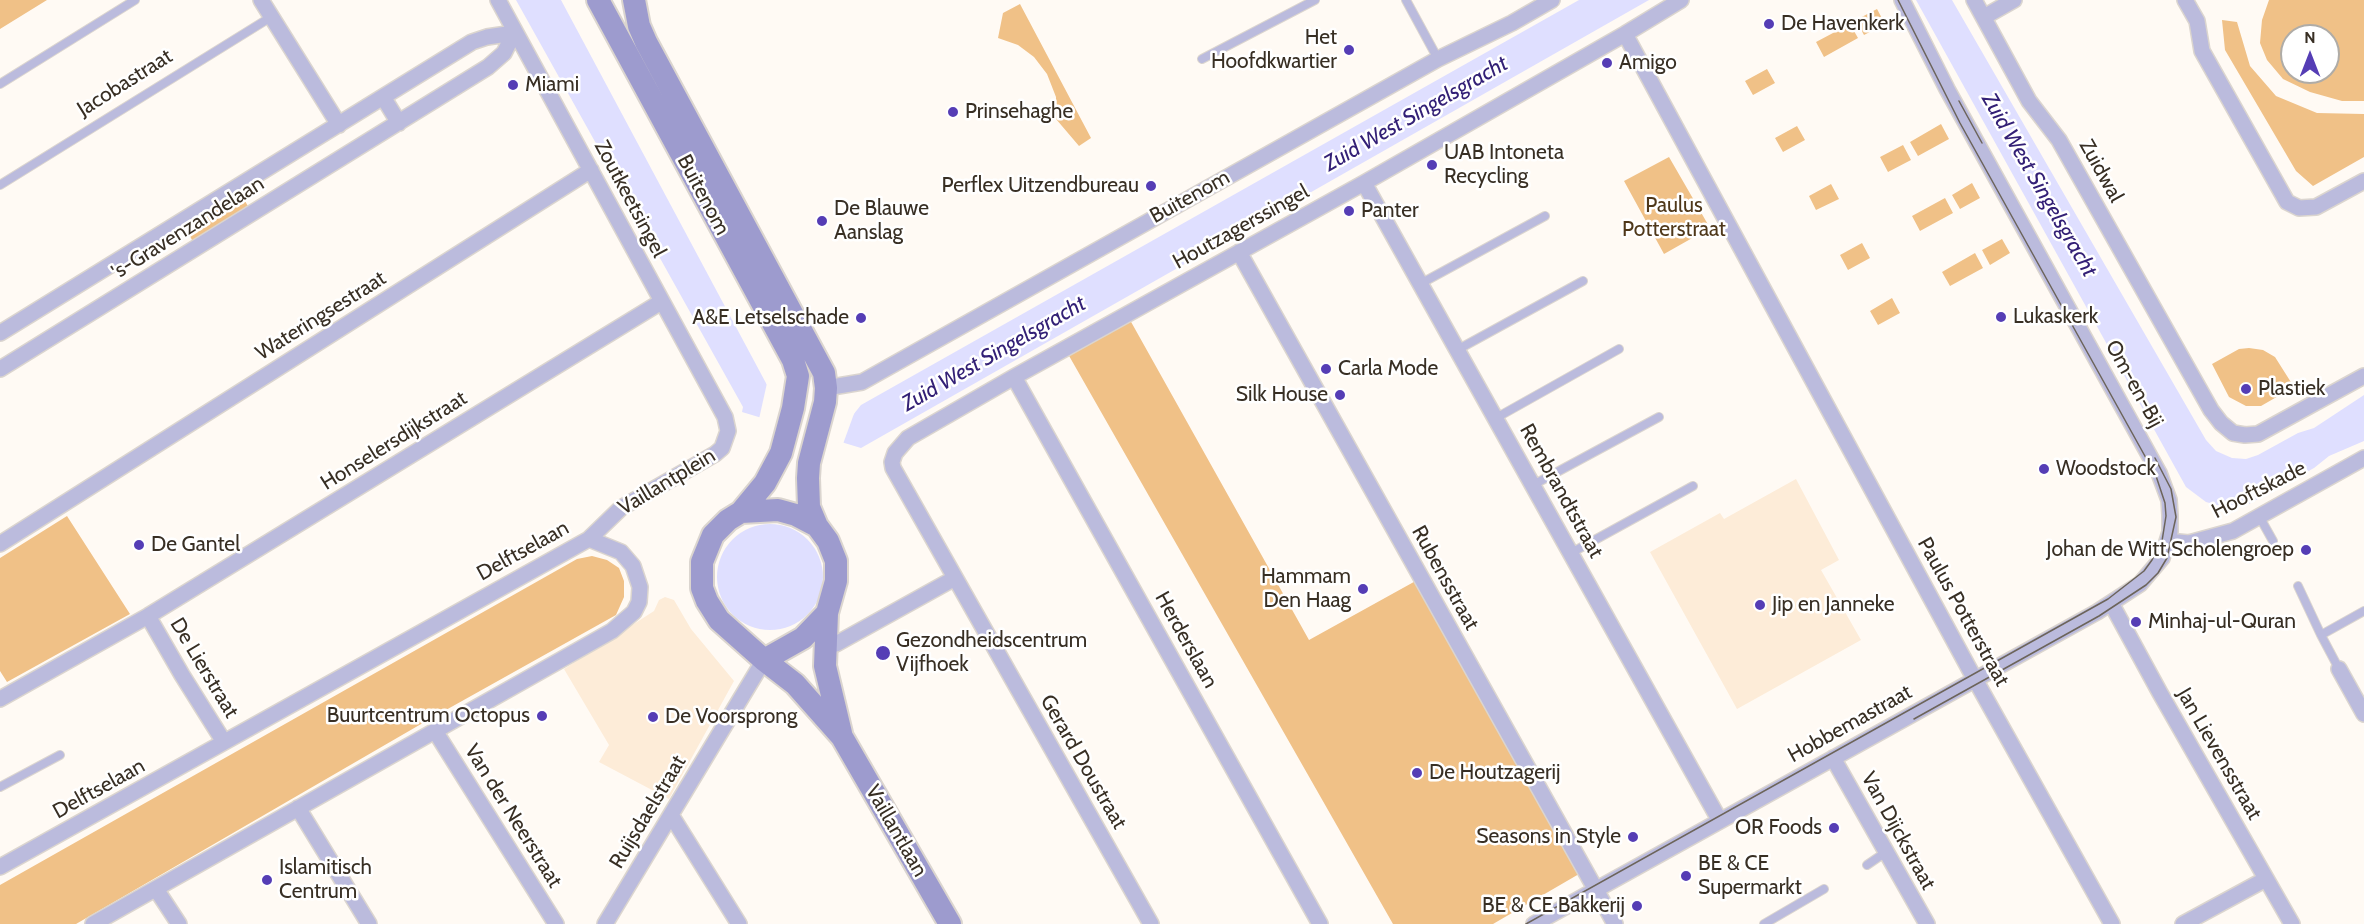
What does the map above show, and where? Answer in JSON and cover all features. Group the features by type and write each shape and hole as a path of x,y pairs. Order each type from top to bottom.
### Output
{"main road":[{"name":"Buitenom","path":"598,0 793,360 798,376 789,428 772,471 741,512"},
{"name":"Buitenom","path":"634,0 639,26 646,42 824,373 826,395 809,463 809,507 817,526"},
{"path":"778,510 796,515 817,526 828,541 836,561 836,581 828,613 803,638 764,660 719,620 711,609 702,588 702,562 713,535 728,520 741,512 778,510"},
{"name":"Vaillantlaan","path":"828,613 824,647 825,666 842,737"},
{"name":"Vaillantlaan","path":"764,660 795,684 842,737 950,924"}],"street":[{"path":"261,0 339,125"},
{"name":"Zoutkeetsingel","path":"498,0 725,417"},
{"name":"Buitenom","path":"826,395 862,382 1438,59 1512,23 1552,0"},
{"name":"Houtzagerssingel","path":"892,462 895,453 908,438 1364,183 1681,0"},
{"name":"Om-en-Bij","path":"1902,0 1947,89 2159,473 2169,500 2168,541"},
{"name":"Zuidwal","path":"1974,0 2029,101 2059,140 2211,410 2221,423 2233,433 2258,434 2364,376"},
{"path":"1984,17 2014,0"},
{"path":"2185,0 2197,21 2202,51 2287,202 2299,208 2316,207 2364,181"},
{"name":"'s-Gravenzandelaan","path":"0,333 472,42 514,33"},
{"name":"'s-Gravenzandelaan","path":"0,369 496,61 504,53 514,33"},
{"name":"Paulus Potterstraat","path":"1625,34 1975,679 2112,924"},
{"path":"383,97 399,123"},
{"name":"Wateringsestraat","path":"0,544 591,170"},
{"name":"Rembrandtstraat","path":"1364,183 1720,821"},
{"name":"Rubensstraat","path":"1239,252 1615,924"},
{"name":"Honselersdijkstraat","path":"0,699 148,616 661,302"},
{"name":"Herderslaan","path":"1014,377 1320,924"},
{"name":"Vaillantplein","path":"589,539 621,508 722,448 728,431 725,417"},
{"name":"Hooftskade","path":"2168,541 2188,543 2233,531 2364,458"},
{"name":"Gerard Doustraat","path":"892,462 893,468 1151,924"},
{"name":"Delftselaan","path":"0,867 589,539 621,552 633,566 640,587 639,602 634,612 612,631 93,924"},
{"name":"Hobbemastraat","path":"1534,924 2111,603 2148,576 2162,558 2168,541"},
{"path":"824,647 836,644 955,578"},
{"name":"Jan Lievensstraat","path":"2111,603 2292,924"},
{"name":"De Lierstraat","path":"148,616 224,742"},
{"name":"Ruijsdaelstraat","path":"605,924 764,660"},
{"path":"2339,669 2364,714"},
{"name":"Van der Neerstraat","path":"435,731 556,924"},
{"name":"Van Dijckstraat","path":"1833,758 1926,924"},
{"path":"298,808 369,924"},
{"path":"671,814 740,924"},
{"path":"2183,924 2266,879"},
{"path":"156,889 179,924"}],"lane":[{"path":"0,84 135,0"},
{"path":"1202,59 1315,0"},
{"path":"1406,0 1438,59"},
{"name":"Jacobastraat","path":"0,185 272,17"},
{"path":"1420,284 1545,216"},
{"path":"1457,350 1583,281"},
{"path":"1496,418 1619,349"},
{"path":"1533,485 1659,417"},
{"path":"1571,553 1693,486"},
{"path":"2259,516 2273,541"},
{"path":"2298,586 2339,669"},
{"path":"2321,635 2364,612"},
{"path":"0,787 60,755"},
{"path":"1867,865 1886,852"},
{"path":"1764,924 1824,889"}],"shaded area":[{"name":"Jip en Janneke","path":"1796,479 1839,560 1821,570 1861,640 1737,709 1650,552 1720,513 1724,519"},
{"name":"De Voorsprong","path":"665,597 674,600 691,629 734,681 669,799 599,762 609,745 564,669 654,611 659,600"}],"green space":[{"path":"0,0 47,0 0,29"},
{"path":"2269,0 2364,0 2364,101 2342,101 2310,92 2293,84 2340,84 2340,24 2280,24 2280,75 2267,60 2260,43 2262,20"},
{"path":"1020,4 1091,138 1079,146 1056,119 1056,97 1047,74 1034,57 1018,45 998,38 1003,13"},
{"path":"1877,9 1885,24 1864,35 1856,20"},
{"path":"2222,20 2237,22 2250,66 2276,96 2317,113 2364,114 2364,157 2313,186 2296,171 2225,50"},
{"path":"1850,24 1858,38 1824,57 1816,42"},
{"path":"1767,69 1775,83 1753,95 1745,81"},
{"path":"1941,124 1949,139 1918,156 1910,142"},
{"path":"1797,126 1805,140 1783,152 1775,138"},
{"path":"1903,145 1911,160 1888,172 1880,157"},
{"name":"Paulus Potterstraat","path":"1669,157 1710,228 1664,254 1624,181"},
{"path":"1972,183 1980,198 1960,209 1952,195"},
{"path":"1831,184 1839,199 1816,210 1809,196"},
{"path":"241,194 249,208 193,242 186,228"},
{"path":"1945,198 1953,213 1920,231 1912,216"},
{"path":"2002,239 2010,253 1990,265 1982,250"},
{"path":"1862,243 1870,258 1848,270 1840,255"},
{"path":"1975,253 1983,268 1950,286 1942,272"},
{"path":"1892,298 1900,313 1878,325 1870,311"},
{"name":"De Houtzagerij","path":"1130,320 1309,640 1421,578 1579,874 1493,924 1393,924 1068,354"},
{"path":"2239,349 2263,350 2275,357 2294,387 2261,406 2246,406 2229,397 2212,364"},
{"path":"67,516 130,614 7,682 0,671 0,558"},
{"path":"592,556 607,560 619,568 624,581 624,597 616,615 428,720 76,924 0,924 0,885 577,559"}],"water":[{"name":"Zuid West Singelsgracht","path":"516,0 561,0 767,385 853,415 861,405 1579,0 1649,0 861,448 742,412 743,407"},
{"name":"Zuid West Singelsgracht","path":"1916,0 1952,0 2206,440 2216,451 2232,458 2246,459 2258,455 2298,433 2314,428 2364,395 2364,441 2329,456 2314,468 2249,504 2220,506 2206,502 2186,487"},
{"path":"770,524 790,528 807,540 819,557 823,577 819,597 807,614 790,626 770,630 750,626 733,614 721,597 717,577 721,557 733,540 750,528"}],"pier":[{"path":"767,383 855,411 843,444 759,419"}],"tram line":[{"path":"1526,924 2108,599 2144,571 2162,541 2166,516 2165,503 2156,476 1960,123 1898,0"},
{"path":"1959,101 1982,143"},
{"path":"1914,719 2099,616 2146,585 2158,573 2167,558 2176,517 2171,489 2155,458"}],"place":[{"name":"De Havenkerk","path":"1769,24"},
{"name":"Het Hoofdkwartier","path":"1349,50"},
{"name":"Amigo","path":"1607,63"},
{"name":"Miami","path":"513,85"},
{"name":"Prinsehaghe","path":"953,112"},
{"name":"UAB Intoneta Recycling","path":"1432,165"},
{"name":"Perflex Uitzendbureau","path":"1151,186"},
{"name":"Panter","path":"1349,211"},
{"name":"De Blauwe Aanslag","path":"822,221"},
{"name":"Lukaskerk","path":"2001,317"},
{"name":"A&E Letselschade","path":"861,318"},
{"name":"Carla Mode","path":"1326,369"},
{"name":"Plastiek","path":"2246,389"},
{"name":"Silk House","path":"1340,395"},
{"name":"Woodstock","path":"2044,469"},
{"name":"De Gantel","path":"139,545"},
{"name":"Johan de Witt Scholengroep","path":"2306,550"},
{"name":"Hammam Den Haag","path":"1363,589"},
{"name":"Jip en Janneke","path":"1760,605"},
{"name":"Minhaj-ul-Quran","path":"2136,622"},
{"name":"Gezondheidscentrum Vijfhoek","path":"883,653"},
{"name":"Buurtcentrum Octopus","path":"542,716"},
{"name":"De Voorsprong","path":"653,717"},
{"name":"De Houtzagerij","path":"1417,773"},
{"name":"OR Foods","path":"1834,828"},
{"name":"Seasons in Style","path":"1633,837"},
{"name":"BE & CE Supermarkt","path":"1686,876"},
{"name":"Islamitisch Centrum","path":"267,880"},
{"name":"BE & CE Bakkerij","path":"1637,906"}]}
